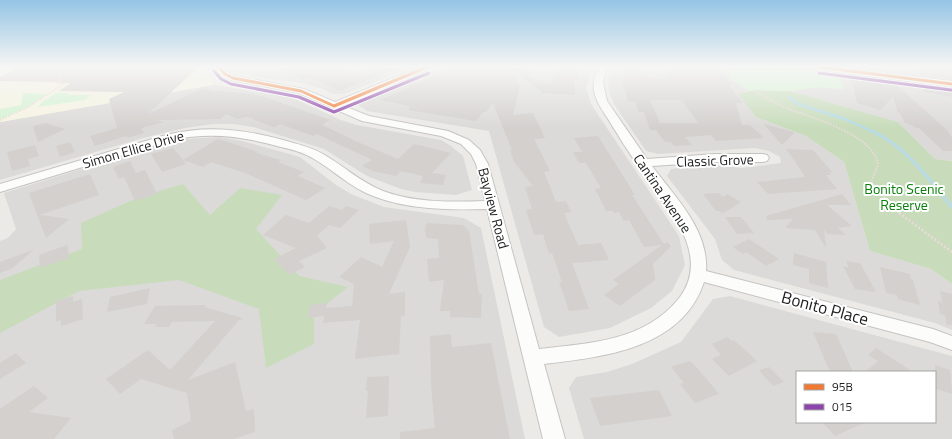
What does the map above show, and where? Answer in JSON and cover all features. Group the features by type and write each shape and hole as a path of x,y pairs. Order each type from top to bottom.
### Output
{"street":[{"name":"Bayview Road","path":"282,87 300,91 366,119 444,133 465,142 476,152 482,164 554,439"},
{"path":"334,106 378,87"},
{"name":"Cantina Avenue","path":"533,357 616,346 659,328 680,310 692,291 698,275 699,258 691,233 602,101 599,87"},
{"name":"Simon Ellice Drive","path":"0,188 170,137 195,132 220,131 244,133 305,150 319,156 360,186 393,198 438,204 493,205"},
{"name":"Classic Grove","path":"643,163 715,158 763,158"},
{"name":"Bonito Place","path":"698,275 933,336 952,343"}],"path":[{"path":"0,120 28,107 58,87"},
{"path":"754,90 775,103 838,129 867,145 874,153 878,164 876,171 873,174 872,184 886,202 912,225 952,252"}],"shaded area":[{"path":"0,87 199,87 0,122"},
{"path":"199,87 230,87 288,96 341,120 357,125 441,140 463,156 472,190 456,195 415,192 401,189 367,176 324,149 253,127 234,124 213,124 185,128 143,138 0,180 0,122"},
{"path":"318,87 360,87 344,94 333,94"},
{"path":"394,87 586,87 591,104 679,236 685,265 672,291 651,308 610,328 559,337 544,327 489,131 367,111 357,104"},
{"path":"609,87 743,87 748,91 739,94 756,117 806,136 844,162 870,251 931,269 952,284 952,330 935,323 734,270 722,260 715,239 667,176 671,169 714,165 742,168 781,163 780,157 769,151 755,148 658,154 646,151 614,104"},
{"path":"815,87 843,89 842,87 941,87 952,89 952,161 935,159 898,122 790,91"},
{"path":"219,137 242,141 300,157 336,185 351,194 384,207 464,218 481,228 525,439 0,439 0,241 8,238 16,229 4,193 166,143 185,139"},
{"path":"730,296 952,356 952,439 584,439 569,388 576,377 607,372 632,364 681,342 713,299"}],"green space":[{"path":"743,87 815,87 790,91 748,91"},
{"path":"825,87 843,87 844,89"},
{"name":"Bonito Scenic Reserve","path":"754,90 790,91 898,122 935,159 952,161 952,284 931,269 870,251 844,162 806,136 756,117 738,94"},
{"path":"23,93 48,94 29,106 0,120 0,109 21,105"},
{"path":"56,93 67,93 69,95 91,95 85,100 38,107 42,102"},
{"path":"183,184 210,215 240,188 282,195 256,229 299,276 348,287 314,314 314,344 266,368 259,309 179,280 79,291 0,333 0,280 82,249 81,223 139,197"}],"building":[{"path":"64,87 176,87 148,114 203,88 217,92 246,93 265,97 330,120 322,125 398,159 414,144 451,153 432,173 446,175 443,185 420,183 423,176 401,171 396,176 373,171 362,166 372,160 317,134 313,136 280,124 274,127 252,119 254,118 246,117 237,119 226,114 220,119 157,120 164,122 141,128 144,133 128,138 126,136 95,146 90,136 117,128 109,99 124,92 59,91"},
{"path":"332,87 348,87 339,91"},
{"path":"409,87 520,87 513,115 533,113 545,138 534,139 550,171 544,172 556,202 566,201 571,212 564,213 578,245 601,243 609,260 572,263 589,309 569,311 559,282 562,282 552,253 549,254 543,234 534,235 526,210 532,209 525,187 533,186 514,162 510,150 512,150 493,103 476,121 408,110 410,106 380,100"},
{"path":"536,87 574,87 575,95 543,93"},
{"path":"624,87 731,87 743,103 736,103 742,125 750,125 764,138 716,141 711,135 685,137 692,145 674,146 671,142 665,142 656,130 650,130 644,112 639,112 635,102 628,101","holes":["650,100 682,100 698,123 660,123"]},
{"path":"853,87 899,87 948,131 952,138 952,151 943,151 919,128 905,123 900,113 898,113 893,97 880,110 857,103"},
{"path":"923,87 952,88 952,97 924,92"},
{"path":"46,123 65,129 38,142 33,126"},
{"path":"764,124 794,132 782,145"},
{"path":"598,136 635,195 632,195 664,244 667,242 671,246 653,264 655,280 620,306 604,295 619,284 613,280 662,245 644,247 629,220 624,221 619,212 614,213 613,211 606,211 595,189 601,188 586,163 579,163 573,152 582,152 574,138"},
{"path":"218,139 258,152 256,153 281,160 278,162 304,172 298,176 325,188 306,200 245,173 211,162 203,167 183,160"},
{"path":"70,142 75,152 60,157 56,146"},
{"path":"35,145 39,156 28,159 30,166 12,171 7,152"},
{"path":"173,148 186,164 162,172 151,154"},
{"path":"786,149 813,150 833,173 829,172 831,175 826,175 837,189 768,194 757,182 805,177"},
{"path":"130,161 136,173 145,170 157,194 135,201 124,177 119,179 113,167"},
{"path":"90,174 99,195 40,215 69,219 46,238 29,193"},
{"path":"719,193 723,197 727,194 741,202 722,214 720,211 716,211 703,194"},
{"path":"842,194 851,205 827,205 852,226 838,228 846,235 827,234 824,229 826,248 815,230 785,228 793,219 767,220 766,216"},
{"path":"329,206 342,210 346,206 359,210 340,228 329,225 317,236 327,248 299,261 305,267 289,275 274,259 296,248 263,235 286,215 309,223"},
{"path":"725,217 741,217 754,233 737,234"},
{"path":"406,220 410,247 389,294 405,292 405,316 401,316 399,354 355,359 360,320 323,323 324,316 307,318 310,305 327,303 326,308 352,306 354,284 339,277 361,257 382,267 394,241 370,244 369,224"},
{"path":"427,223 463,225 469,231 479,294 482,294 481,318 450,317 450,311 440,311 444,280 429,282 427,259 439,258 438,239 426,238 425,229"},
{"path":"749,239 779,259 766,266 746,252 743,254 733,247"},
{"path":"67,245 69,258 40,268 39,255"},
{"path":"33,250 13,268 0,273 0,262"},
{"path":"794,253 826,262 828,288 809,283 809,269 793,265"},
{"path":"846,261 860,263 876,292 855,289 843,266 849,268"},
{"path":"880,267 910,274 920,305 898,299 897,295 886,293"},
{"path":"150,288 147,304 107,312 110,297"},
{"path":"940,291 952,294 952,325 947,325 945,315 940,314 938,301 942,302"},
{"path":"73,296 73,302 82,299 83,319 61,326 61,320 56,322 56,301"},
{"path":"206,305 204,307 242,318 188,380 235,362 246,411 254,409 255,432 233,439 174,439 172,430 191,421 187,393 141,379 120,394 106,379 148,350 170,370 215,321 172,322 169,327 155,327 157,324 144,324 155,306"},
{"path":"813,332 836,334 853,371 830,371"},
{"path":"451,334 452,347 491,343 510,439 400,439 400,432 435,428 431,385 430,336"},
{"path":"727,337 732,341 734,340 757,361 729,376 712,359 721,355 712,344"},
{"path":"876,348 911,371 866,371 878,361 868,355"},
{"path":"16,353 26,363 0,379 0,363"},
{"path":"690,361 719,394 695,403 680,384 684,383 671,367"},
{"path":"935,365 950,370 952,394 936,389"},
{"path":"769,367 784,382 773,386 759,370"},
{"path":"389,376 388,416 366,418 368,391 366,391 367,377"},
{"path":"34,386 48,398 29,412 71,418 54,439 0,439 0,409"},
{"path":"659,390 672,416 600,426 590,398"},
{"path":"823,423 864,423 835,436"}],"waterway":[{"path":"789,97 798,104 845,119 875,132"},
{"path":"875,132 907,155 926,175 952,207"}],"transit line":[{"name":"015","path":"249,87 299,97 334,112 394,87"},
{"name":"95B","path":"283,87 301,91 334,106 378,87"},
{"name":"015","path":"931,87 951,90"}]}
